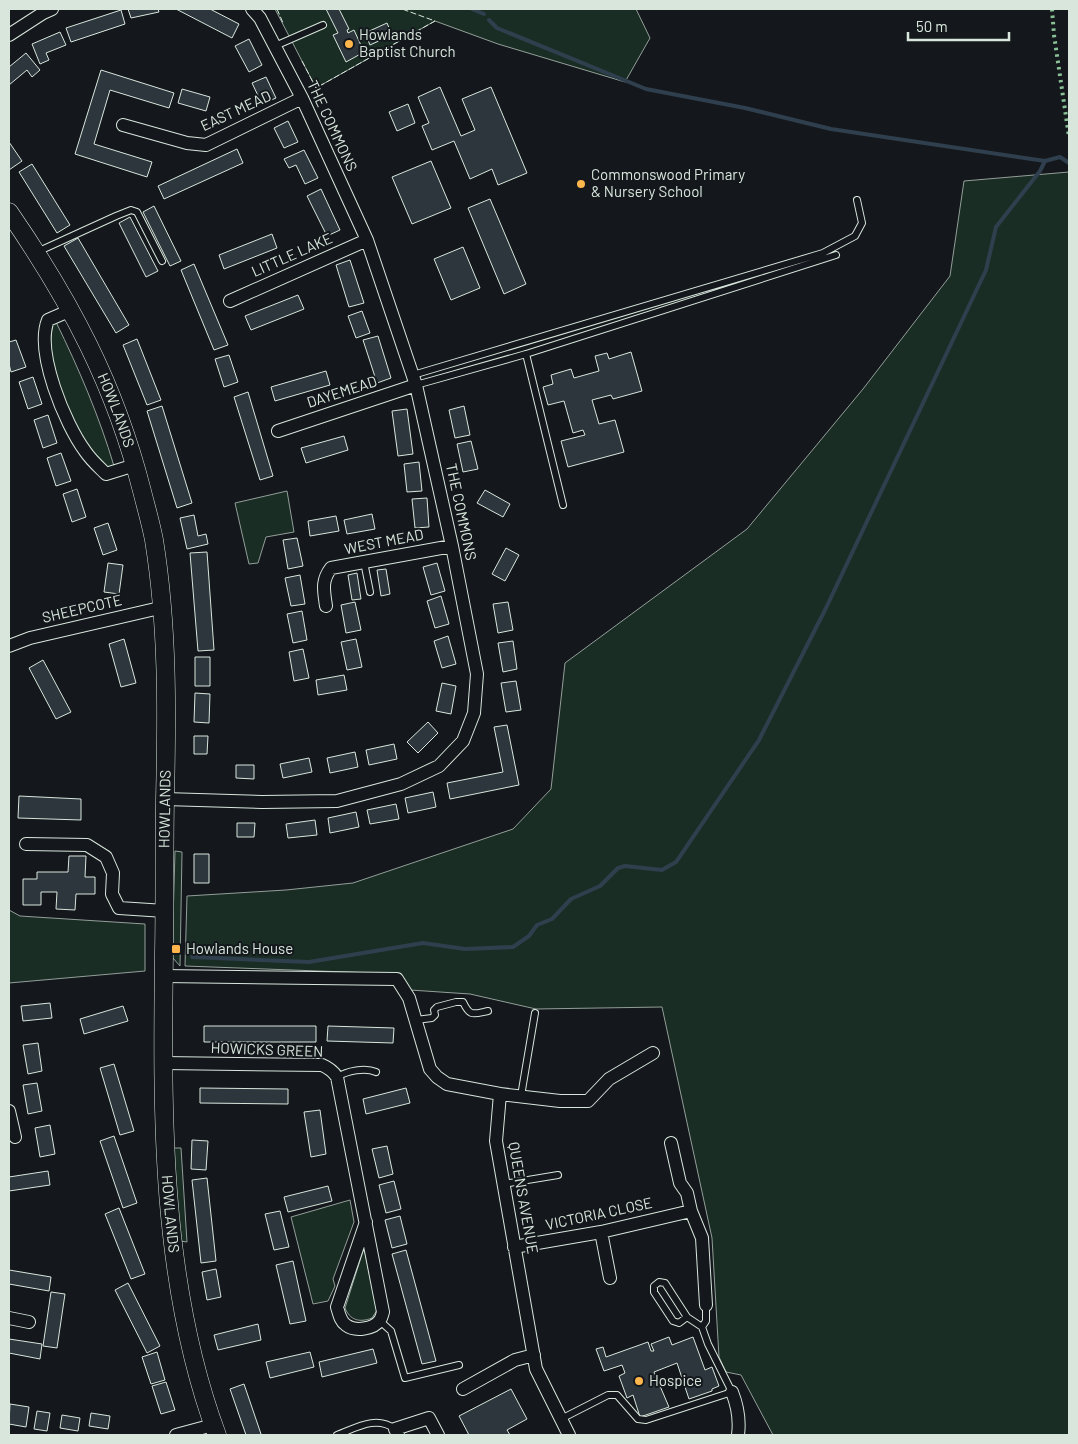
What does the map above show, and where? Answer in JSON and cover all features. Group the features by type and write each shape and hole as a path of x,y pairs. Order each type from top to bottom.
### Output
{"street":[{"path":"9,35 52,9"},
{"name":"THE COMMONS","path":"165,799 262,802 337,801 402,784 439,766 463,741 474,713 477,674 452,546 415,380 367,240 302,98 260,18 252,9"},
{"name":"EAST MEAD","path":"123,125 187,143 206,144 302,98"},
{"name":"HOWLANDS","path":"9,212 71,310 107,383 135,465 154,537 164,607 167,694 163,1063 168,1184 178,1288 199,1379 215,1430"},
{"name":"LITTLE LAKE","path":"230,300 367,240"},
{"path":"71,310 48,320 45,327 46,350 51,381 67,421 85,452 106,474 135,465"},
{"name":"DAYEMEAD","path":"278,431 415,380"},
{"name":"WEST MEAD","path":"326,606 323,583 331,568 452,546"},
{"name":"SHEEPCOTE","path":"9,646 30,638 164,607"},
{"path":"26,844 87,845 106,857 113,873 112,894 119,908 165,912"},
{"path":"164,976 397,979 409,998 430,1069 437,1077 448,1084 500,1094 560,1101 588,1101 609,1079 653,1053"},
{"name":"HOWICKS GREEN","path":"163,1063 322,1065 329,1068 337,1077 366,1222 383,1312 380,1320 374,1325 364,1328 353,1328 346,1325 340,1317 338,1307 366,1222"},
{"name":"QUEENS AVENUE","path":"500,1094 496,1141 536,1369 569,1435"},
{"path":"9,1111 15,1137"},
{"path":"671,1143 680,1183 687,1193 691,1211 702,1238 706,1305"},
{"name":"VICTORIA CLOSE","path":"514,1247 601,1232 691,1211"},
{"path":"601,1232 610,1278"},
{"path":"9,1318 29,1322"},
{"path":"463,1389 515,1360 534,1355"},
{"path":"732,1392 738,1407 738,1435"},
{"path":"396,1432 429,1418 438,1435"},
{"path":"176,1435 215,1430"}],"lane":[{"path":"275,46 323,25"},
{"path":"415,380 823,253 855,236 862,223 857,200"},
{"path":"36,253 131,210 137,212 162,261"},
{"path":"415,380 526,354 836,255"},
{"path":"526,354 563,505"},
{"path":"364,562 370,592"},
{"path":"416,1020 432,1018 436,1007 456,1002 463,1002 468,1012 472,1014 488,1011"},
{"path":"521,1096 535,1012"},
{"path":"337,1077 344,1073 371,1070 376,1072"},
{"path":"504,1184 558,1175"},
{"path":"561,1419 608,1395 617,1395 638,1419 646,1420 732,1392 708,1344 702,1327 687,1317 666,1283 659,1282 654,1286 654,1292 672,1321 679,1323 687,1317"},
{"path":"702,1327 706,1321 706,1305"},
{"path":"380,1320 392,1330 405,1378 459,1365"},
{"path":"337,1435 366,1423 388,1424 396,1432"}],"green space":[{"path":"275,9 636,9 650,38 625,82 498,44 435,21 316,88"},
{"path":"1069,172 1069,1435 773,1435 741,1375 726,1372 719,1357 712,1238 662,1007 536,1009 470,994 410,990 399,974 185,966 187,896 286,890 353,883 513,829 551,789 565,663 747,529 863,389 950,276 964,181"},
{"path":"56,322 88,393 114,466 106,468 89,448 72,419 56,378 50,351 52,326"},
{"path":"287,491 294,532 266,537 258,563 249,564 235,503"},
{"path":"175,851 182,852 180,966 172,957"},
{"path":"9,910 20,916 145,924 145,971 9,983"},
{"path":"173,1148 181,1148 187,1242 180,1241"},
{"path":"350,1200 354,1222 333,1279 335,1286 328,1301 313,1304 291,1217"},
{"path":"364,1248 377,1310 372,1318 359,1320 352,1318 345,1308"}],"building":[{"path":"128,9 158,9 159,12 131,18"},
{"path":"176,9 210,9 239,24 232,38"},
{"name":"Howlands Baptist Church","path":"326,9 339,9 349,29 347,30 348,33 354,30 364,52 346,62 333,35 338,33"},
{"path":"121,10 125,24 71,42 66,28"},
{"path":"387,23 392,35 370,45 365,33"},
{"path":"60,32 66,45 46,53 49,60 40,64 32,44"},
{"path":"249,39 262,65 249,72 235,46"},
{"path":"26,53 40,70 32,77 27,70 9,85 9,67"},
{"path":"101,70 174,93 169,108 110,90 94,144 152,162 147,177 75,154"},
{"path":"266,77 276,98 262,104 252,83"},
{"path":"440,87 461,136 475,130 462,99 491,87 527,173 498,185 492,169 470,179 454,141 432,150 422,126 429,123 418,97"},
{"path":"182,89 210,97 206,111 178,103"},
{"path":"408,104 415,123 397,131 389,112"},
{"path":"288,121 298,142 284,148 274,128"},
{"path":"9,142 22,161 9,170"},
{"path":"237,149 243,163 164,199 158,186"},
{"path":"304,150 318,178 305,184 296,165 289,168 284,159"},
{"path":"431,161 451,208 412,224 392,177"},
{"path":"32,164 70,225 57,233 19,172"},
{"path":"321,189 340,230 327,236 307,196"},
{"path":"490,199 526,284 504,294 468,208"},
{"path":"154,206 181,261 170,266 143,212"},
{"path":"130,217 158,271 146,277 119,223"},
{"path":"272,234 277,248 224,269 219,255"},
{"path":"78,238 129,325 116,333 64,246"},
{"path":"463,247 480,288 451,300 434,259"},
{"path":"350,260 364,303 349,307 336,265"},
{"path":"194,264 228,345 214,350 181,270"},
{"path":"298,295 304,309 251,330 245,316"},
{"path":"362,311 370,333 356,338 348,316"},
{"path":"378,336 391,378 377,383 363,340"},
{"path":"137,339 161,400 147,405 123,345"},
{"path":"16,340 26,367 11,372 9,342"},
{"path":"631,352 642,391 613,399 611,395 592,400 599,424 615,420 624,452 568,467 561,441 585,435 583,430 573,433 564,401 548,405 543,387 553,384 551,375 571,369 574,378 599,371 595,356 607,353 609,359"},
{"path":"229,355 238,382 224,387 215,359"},
{"path":"326,371 330,385 275,401 271,387"},
{"path":"33,377 42,404 28,409 19,382"},
{"path":"248,392 273,476 260,480 234,397"},
{"path":"162,406 192,503 177,508 147,411"},
{"path":"464,406 470,435 455,438 449,410"},
{"path":"407,409 413,454 398,456 392,411"},
{"path":"48,415 57,443 43,448 34,420"},
{"path":"344,436 348,450 306,463 301,448"},
{"path":"471,441 478,469 463,472 457,444"},
{"path":"61,453 71,481 56,486 47,458"},
{"path":"419,462 422,491 407,492 404,464"},
{"path":"77,489 86,517 72,522 63,494"},
{"path":"485,490 510,504 503,517 477,503"},
{"path":"427,498 429,527 415,528 412,499"},
{"path":"372,514 375,529 347,534 344,520"},
{"path":"194,515 198,536 206,534 208,544 187,549 180,518"},
{"path":"336,516 339,531 310,536 308,521"},
{"path":"108,523 117,550 103,555 94,528"},
{"path":"297,538 303,566 288,569 283,540"},
{"path":"506,548 519,555 505,581 492,574"},
{"path":"207,552 214,650 198,651 190,553"},
{"path":"108,563 123,565 119,594 104,592"},
{"path":"437,563 445,591 431,595 423,567"},
{"path":"386,569 390,594 381,596 377,570"},
{"path":"357,573 361,599 352,600 348,575"},
{"path":"300,575 305,604 291,606 285,578"},
{"path":"441,596 449,624 435,628 427,601"},
{"path":"355,602 361,630 346,633 341,605"},
{"path":"508,602 513,630 498,633 493,604"},
{"path":"302,611 307,640 293,643 287,614"},
{"path":"448,636 456,664 442,668 434,641"},
{"path":"124,639 136,683 121,687 109,644"},
{"path":"356,639 362,667 347,670 341,642"},
{"path":"513,641 517,669 503,672 498,643"},
{"path":"303,649 309,678 294,681 289,652"},
{"path":"195,657 210,657 210,686 195,686"},
{"path":"43,660 71,712 56,719 29,668"},
{"path":"344,675 347,690 318,695 316,680"},
{"path":"516,681 521,710 506,712 501,683"},
{"path":"442,683 456,686 451,714 436,711"},
{"path":"195,693 210,694 209,723 194,722"},
{"path":"428,722 438,733 418,753 407,742"},
{"path":"507,725 519,785 450,799 447,783 503,772 494,727"},
{"path":"194,736 208,736 207,754 194,754"},
{"path":"394,744 397,759 369,765 366,750"},
{"path":"355,752 358,767 330,773 327,758"},
{"path":"309,758 312,772 283,778 280,764"},
{"path":"236,765 254,765 254,779 236,778"},
{"path":"433,792 436,807 408,813 405,798"},
{"path":"19,796 81,799 81,820 18,818"},
{"path":"396,804 399,819 370,824 367,810"},
{"path":"356,812 359,827 330,833 328,818"},
{"path":"315,820 317,835 288,838 286,824"},
{"path":"237,823 255,823 254,837 237,837"},
{"path":"194,854 209,854 209,883 194,883"},
{"path":"69,856 86,856 85,877 95,877 95,894 76,894 75,910 56,909 57,892 41,892 41,905 23,905 23,879 37,879 37,872 68,872"},
{"path":"50,1003 52,1018 23,1021 21,1006"},
{"path":"123,1006 128,1021 84,1034 80,1019"},
{"path":"204,1026 316,1026 316,1042 204,1042"},
{"path":"328,1026 394,1028 393,1043 327,1041"},
{"path":"38,1043 42,1071 28,1074 23,1045"},
{"path":"114,1064 134,1131 120,1135 100,1068"},
{"path":"37,1083 42,1111 28,1114 23,1085"},
{"path":"200,1088 288,1089 288,1104 200,1103"},
{"path":"406,1088 410,1103 366,1114 363,1099"},
{"path":"320,1110 326,1154 311,1157 304,1112"},
{"path":"50,1125 55,1154 40,1157 35,1128"},
{"path":"114,1136 137,1203 123,1208 100,1141"},
{"path":"192,1140 208,1141 206,1170 191,1169"},
{"path":"387,1146 393,1174 379,1178 372,1149"},
{"path":"48,1171 50,1185 9,1191 9,1177"},
{"path":"207,1178 216,1261 201,1263 192,1180"},
{"path":"394,1181 401,1209 386,1213 379,1185"},
{"path":"328,1186 332,1201 288,1212 284,1197"},
{"path":"119,1208 145,1274 131,1279 105,1214"},
{"path":"280,1211 289,1247 274,1250 265,1214"},
{"path":"400,1216 407,1244 392,1248 385,1220"},
{"path":"406,1250 436,1361 422,1364 392,1254"},
{"path":"293,1261 306,1321 290,1324 276,1265"},
{"path":"216,1269 221,1297 207,1300 202,1272"},
{"path":"9,1270 51,1277 49,1291 9,1284"},
{"path":"128,1283 160,1346 147,1353 115,1290"},
{"path":"51,1292 65,1294 57,1348 43,1346"},
{"path":"258,1324 261,1340 218,1350 214,1335"},
{"name":"Hospice","path":"669,1337 672,1345 693,1337 705,1370 712,1367 719,1386 712,1389 712,1391 689,1399 677,1363 654,1372 669,1407 640,1417 633,1395 627,1398 619,1376 625,1373 622,1365 604,1371 596,1349 603,1347 606,1357 648,1342 651,1351 654,1351 651,1344"},
{"path":"9,1339 42,1344 40,1359 9,1353"},
{"path":"373,1349 377,1363 322,1377 319,1362"},
{"path":"157,1352 165,1380 151,1384 142,1357"},
{"path":"310,1352 314,1367 270,1378 266,1362"},
{"path":"166,1382 175,1410 161,1414 152,1386"},
{"path":"244,1384 261,1434 258,1435 246,1435 230,1389"},
{"path":"511,1389 527,1419 507,1430 510,1435 469,1435 459,1416"},
{"path":"10,1404 29,1407 26,1427 9,1424"},
{"path":"37,1411 50,1413 47,1431 34,1429"},
{"path":"91,1413 110,1416 108,1429 89,1426"},
{"path":"62,1415 80,1418 78,1431 60,1428"}],"waterway":[{"path":"472,9 484,14"},
{"path":"489,20 497,28 646,89 745,108 831,129 1045,161 1060,157 1069,163"},
{"path":"192,957 309,962 423,943 465,949 513,947 529,936 537,925 552,919 571,899 600,886 618,868 625,866 662,870 676,862 759,740 826,608 986,270 996,227 1040,171 1045,161"}],"hedge":[{"path":"1052,9 1069,137"}],"fence":[{"path":"277,9 283,23"},
{"path":"302,61 316,88 435,21 402,9"}],"place":[{"name":"Howlands Baptist Church","path":"349,44"},
{"name":"Commonswood Primary & Nursery School","path":"581,184"},
{"name":"Howlands House","path":"176,949"},
{"name":"Hospice","path":"639,1381"}]}
